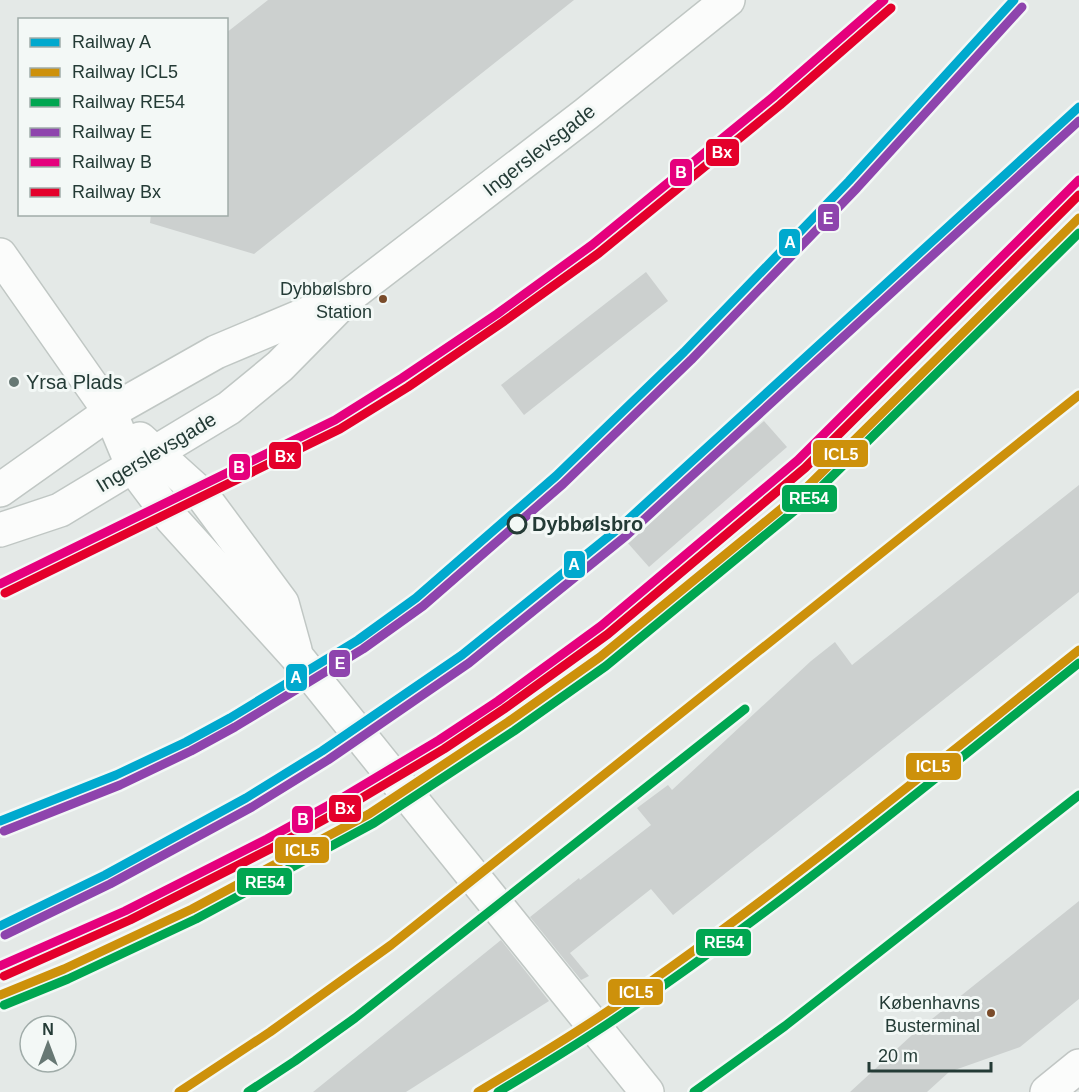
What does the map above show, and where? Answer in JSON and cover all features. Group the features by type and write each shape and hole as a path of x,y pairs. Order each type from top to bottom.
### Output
{"street":[{"name":"Ingerslevsgade","path":"0,530 60,510 229,408 272,373 348,297 586,114 728,0"},
{"path":"0,255 145,460 172,519 297,657 647,1092"},
{"name":"Ingerslevsgade","path":"0,490 110,412 216,352 348,297"},
{"path":"1047,1092 1079,1066"}],"building":[{"path":"268,0 574,0 254,254 150,223 151,216 228,216 228,31"},
{"path":"646,272 668,301 524,415 501,385"},
{"path":"764,421 787,447 649,567 626,541"},
{"path":"1079,485 1079,592 673,915 651,889 570,953 589,976 581,980 530,917 651,825 637,808 668,785 672,790 811,661 835,642 852,665"},
{"name":"Københavns Busterminal","path":"1079,901 1079,999 1020,1047 949,1072 927,1092 850,1092 912,1035"},
{"path":"501,940 549,1001 406,1092 313,1092"}],"rail line":[{"name":"B","path":"0,584 335,420 402,378 497,314 592,245 773,97 884,0"},
{"name":"A","path":"0,821 116,775 186,742 230,718 358,640 416,598 556,476 684,352 849,181 1014,0"},
{"name":"E","path":"4,831 120,785 191,751 235,727 363,649 423,606 563,484 691,360 857,188 1022,7"},
{"name":"Bx","path":"5,593 340,429 408,387 599,253 780,105 891,8"},
{"name":"A","path":"0,926 105,875 246,798 322,751 462,655 619,528 1079,107"},
{"name":"E","path":"5,935 110,884 252,807 328,760 469,663 626,536 1079,121"},
{"name":"B","path":"0,966 125,911 340,799 439,740 498,701 601,626 798,460 1079,180"},
{"name":"Bx","path":"4,976 130,920 345,808 444,749 608,634 805,468 1079,195"},
{"name":"ICL5","path":"0,995 64,969 192,909 369,814 508,722 600,657 803,491 1079,218"},
{"name":"RE54","path":"4,1005 68,979 196,919 374,823 514,731 606,666 810,498 1079,233"},
{"name":"ICL5","path":"179,1092 270,1032 391,945 1079,395"},
{"name":"ICL5","path":"478,1092 548,1050 677,963 851,832 1079,650"},
{"name":"RE54","path":"498,1092 606,1025 728,939 846,849 1079,663"},
{"name":"RE54","path":"248,1092 355,1018 745,709"},
{"name":"RE54","path":"694,1092 785,1026 1079,795"}],"place":[{"name":"Dybbølsbro Station","path":"383,299"},
{"name":"Yrsa Plads","path":"14,382"},
{"name":"Dybbølsbro","path":"517,524"},
{"name":"Københavns Busterminal","path":"991,1013"}]}
